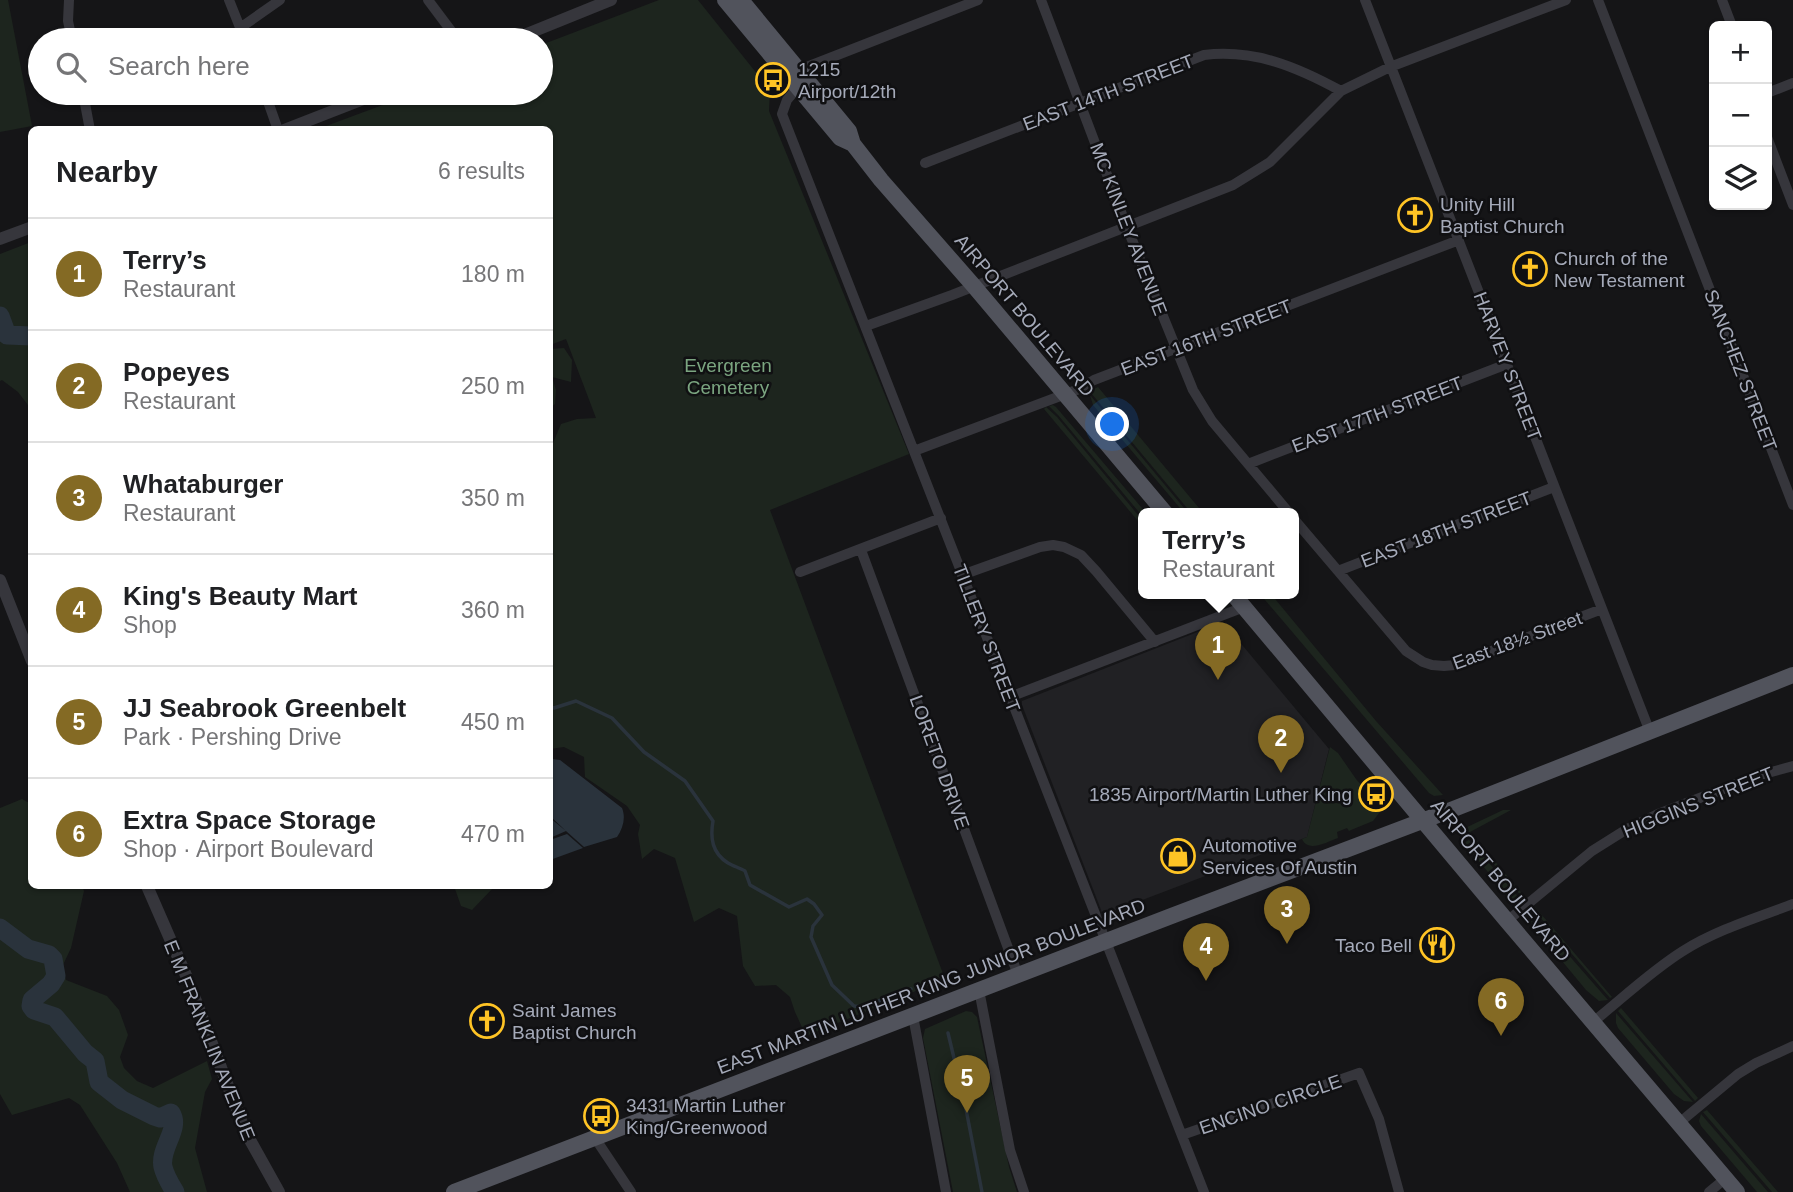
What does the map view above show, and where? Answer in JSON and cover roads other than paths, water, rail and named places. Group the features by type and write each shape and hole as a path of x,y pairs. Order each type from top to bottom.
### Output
{"main road":[{"name":"AIRPORT BOULEVARD","path":"725,0 840,138 853,144"},
{"name":"AIRPORT BOULEVARD","path":"741,0 849,131 853,144 881,180 1161,508"},
{"name":"AIRPORT BOULEVARD","path":"1239,601 1738,1192"},
{"name":"EAST MARTIN LUTHER KING JUNIOR BOULEVARD","path":"454,1192 1424,820 1793,674"}],"street":[{"path":"69,0 69,28"},
{"path":"229,0 240,28 280,0"},
{"path":"428,0 449,28"},
{"path":"542,28 611,0"},
{"path":"799,70 978,0"},
{"name":"MC KINLEY AVENUE","path":"1041,0 1126,225 1199,401 1212,421 1285,508"},
{"name":"HARVEY STREET","path":"1365,0 1650,732"},
{"path":"866,327 1233,185 1270,162 1341,90 1390,67 1566,0"},
{"name":"SANCHEZ STREET","path":"1598,0 1793,505"},
{"path":"1722,0 1730,21"},
{"name":"EAST 14TH STREET","path":"925,163 1204,55 1244,54 1266,59 1308,73 1341,90"},
{"path":"1772,91 1793,83"},
{"name":"TILLERY STREET","path":"797,88 787,100 782,114 1204,1192"},
{"path":"85,105 89,126"},
{"path":"269,105 277,126"},
{"path":"294,126 348,105"},
{"path":"1771,147 1793,205"},
{"path":"0,239 28,228"},
{"name":"EAST 16TH STREET","path":"915,452 1459,240"},
{"name":"EAST 17TH STREET","path":"1248,464 1507,364"},
{"name":"EAST 18TH STREET","path":"1338,571 1555,487"},
{"path":"800,572 941,518"},
{"path":"1299,525 1338,571"},
{"path":"962,575 1030,549 1054,545 1064,547 1089,562 1155,642"},
{"name":"LORETO DRIVE","path":"861,550 1018,975"},
{"name":"East 18½ Street","path":"1338,571 1406,650 1432,665 1444,666 1467,661 1602,609"},
{"path":"0,580 28,651"},
{"path":"1010,697 1155,642 1239,601"},
{"name":"HIGGINS STREET","path":"1507,920 1592,851 1627,829 1658,814 1757,776 1793,766"},
{"name":"E M FRANKLIN AVENUE","path":"148,889 188,980 245,1131 279,1192"},
{"path":"1593,1022 1684,950 1793,904"},
{"path":"979,990 1010,1150 1024,1192"},
{"path":"913,1016 946,1192"},
{"path":"1679,1123 1738,1074 1793,1046"},
{"name":"ENCINO CIRCLE","path":"1182,1135 1359,1073 1380,1119 1399,1192"},
{"path":"595,1138 631,1192"},
{"path":"1709,1192 1726,1178"}],"waterway":[{"path":"0,316 7,335 28,336"},
{"path":"553,708 576,701 612,718 644,752 685,781 713,821 712,839 718,855 745,871 750,885 789,907 807,899 814,904 822,915 813,926 811,937 832,985 854,1006 862,1007 911,989"},
{"path":"0,928 28,949 49,955 53,959 56,976 51,984 32,1000 31,1006 34,1010 55,1017 95,1061 99,1082 122,1100 154,1116 160,1118 171,1113 173,1126 164,1153 163,1167 175,1192"},
{"path":"948,1033 982,1192"}],"place":[{"name":"1215 Airport/12th","path":"773,80"},
{"name":"Unity Hill Baptist Church","path":"1415,215"},
{"name":"Church of the New Testament","path":"1530,269"},
{"name":"Terry’s","path":"1218,680"},
{"name":"Popeyes","path":"1281,773"},
{"name":"1835 Airport/Martin Luther King","path":"1376,794"},
{"name":"Automotive Services Of Austin","path":"1178,856"},
{"name":"Whataburger","path":"1287,944"},
{"name":"Taco Bell","path":"1437,945"},
{"name":"King's Beauty Mart","path":"1206,981"},
{"name":"Saint James Baptist Church","path":"487,1021"},
{"name":"Extra Space Storage","path":"1501,1036"},
{"name":"JJ Seabrook Greenbelt","path":"967,1113"},
{"name":"3431 Martin Luther King/Greenwood","path":"601,1116"}],"park label":[{"name":"Evergreen Cemetery","path":"728,376"}]}
